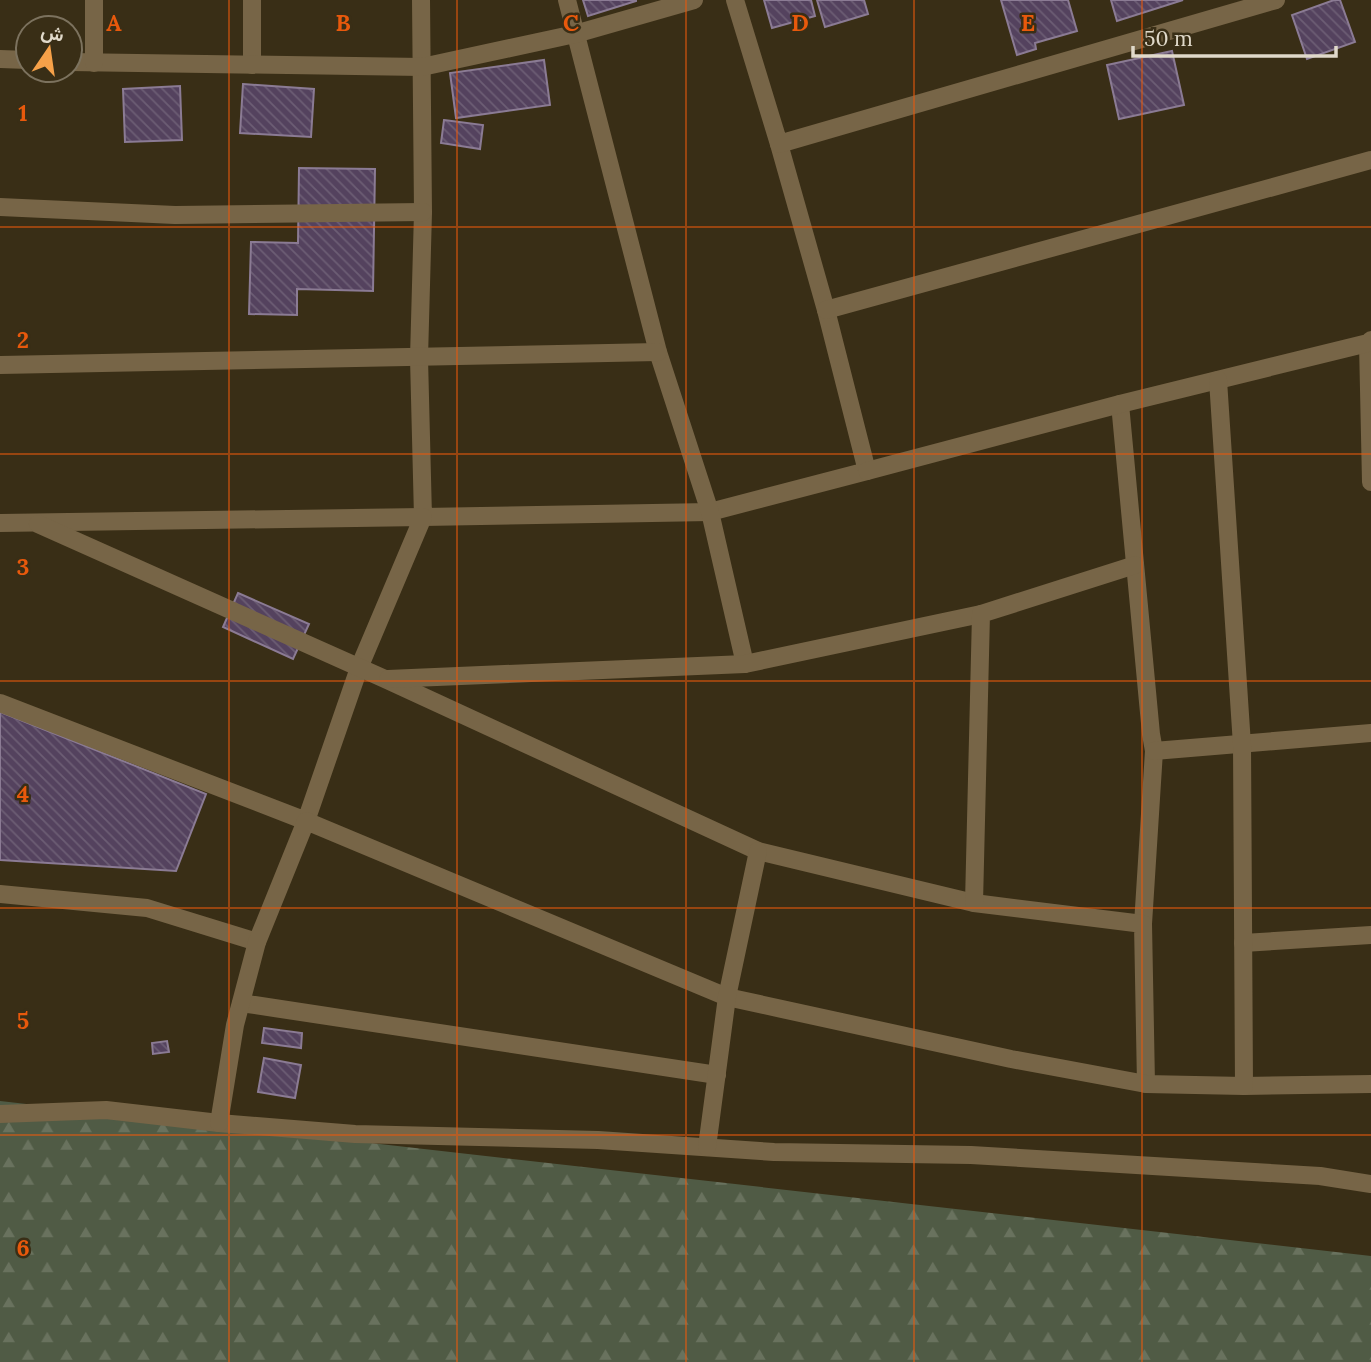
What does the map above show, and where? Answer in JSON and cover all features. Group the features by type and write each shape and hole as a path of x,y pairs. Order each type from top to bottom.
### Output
{"street":[{"path":"94,0 94,63"},
{"path":"252,0 252,65"},
{"path":"219,1123 241,1003 257,942 306,821 359,668 422,517 419,358 423,212 421,0"},
{"path":"567,0 658,352 710,512 745,664"},
{"path":"84,63 422,67 575,34 694,0"},
{"path":"735,0 826,310 867,471"},
{"path":"779,144 1221,7 1276,0"},
{"path":"826,310 1371,160"},
{"path":"0,207 176,215 423,212"},
{"path":"0,523 710,512 1120,404 1369,342 1371,482"},
{"path":"0,365 658,352"},
{"path":"1218,380 1242,745 1244,1086"},
{"path":"1120,404 1154,751 1143,924 1146,1084"},
{"path":"38,524 385,679 758,851 974,903 1143,924"},
{"path":"385,679 745,664 981,614 1135,565"},
{"path":"974,903 981,614"},
{"path":"0,703 306,821 727,997 1011,1059 1146,1084 1371,1084"},
{"path":"1154,751 1371,733"},
{"path":"707,1147 727,997 758,851"},
{"path":"0,894 147,908 257,942"},
{"path":"1243,943 1371,935"},
{"path":"241,1003 717,1075"},
{"path":"0,1114 106,1110 355,1134 598,1140 774,1152 971,1155 1320,1176 1371,1184"}],"green space":[{"path":"0,1101 1371,1256 1371,1362 0,1362"}],"building":[{"path":"583,0 636,0 636,1 588,16"},
{"path":"764,0 811,0 815,16 772,28"},
{"path":"817,0 864,0 868,14 825,27"},
{"path":"1001,0 1068,0 1077,31 1035,43 1036,49 1017,55"},
{"path":"1111,0 1183,0 1117,21"},
{"path":"1340,0 1355,42 1307,59 1292,15"},
{"path":"1172,51 1184,105 1119,119 1107,65"},
{"path":"544,60 550,105 456,118 450,73"},
{"path":"243,84 314,89 311,137 240,133"},
{"path":"180,86 182,140 125,142 123,89"},
{"path":"444,120 483,125 480,149 441,143"},
{"path":"299,168 375,169 373,291 297,289 297,315 249,314 251,242 298,243"},
{"path":"238,593 309,624 293,659 223,627"},
{"path":"0,712 206,794 176,871 0,860"},
{"path":"264,1028 302,1033 301,1048 262,1043"},
{"path":"167,1041 169,1052 153,1054 152,1043"},
{"path":"264,1058 301,1065 295,1098 258,1092"}]}
